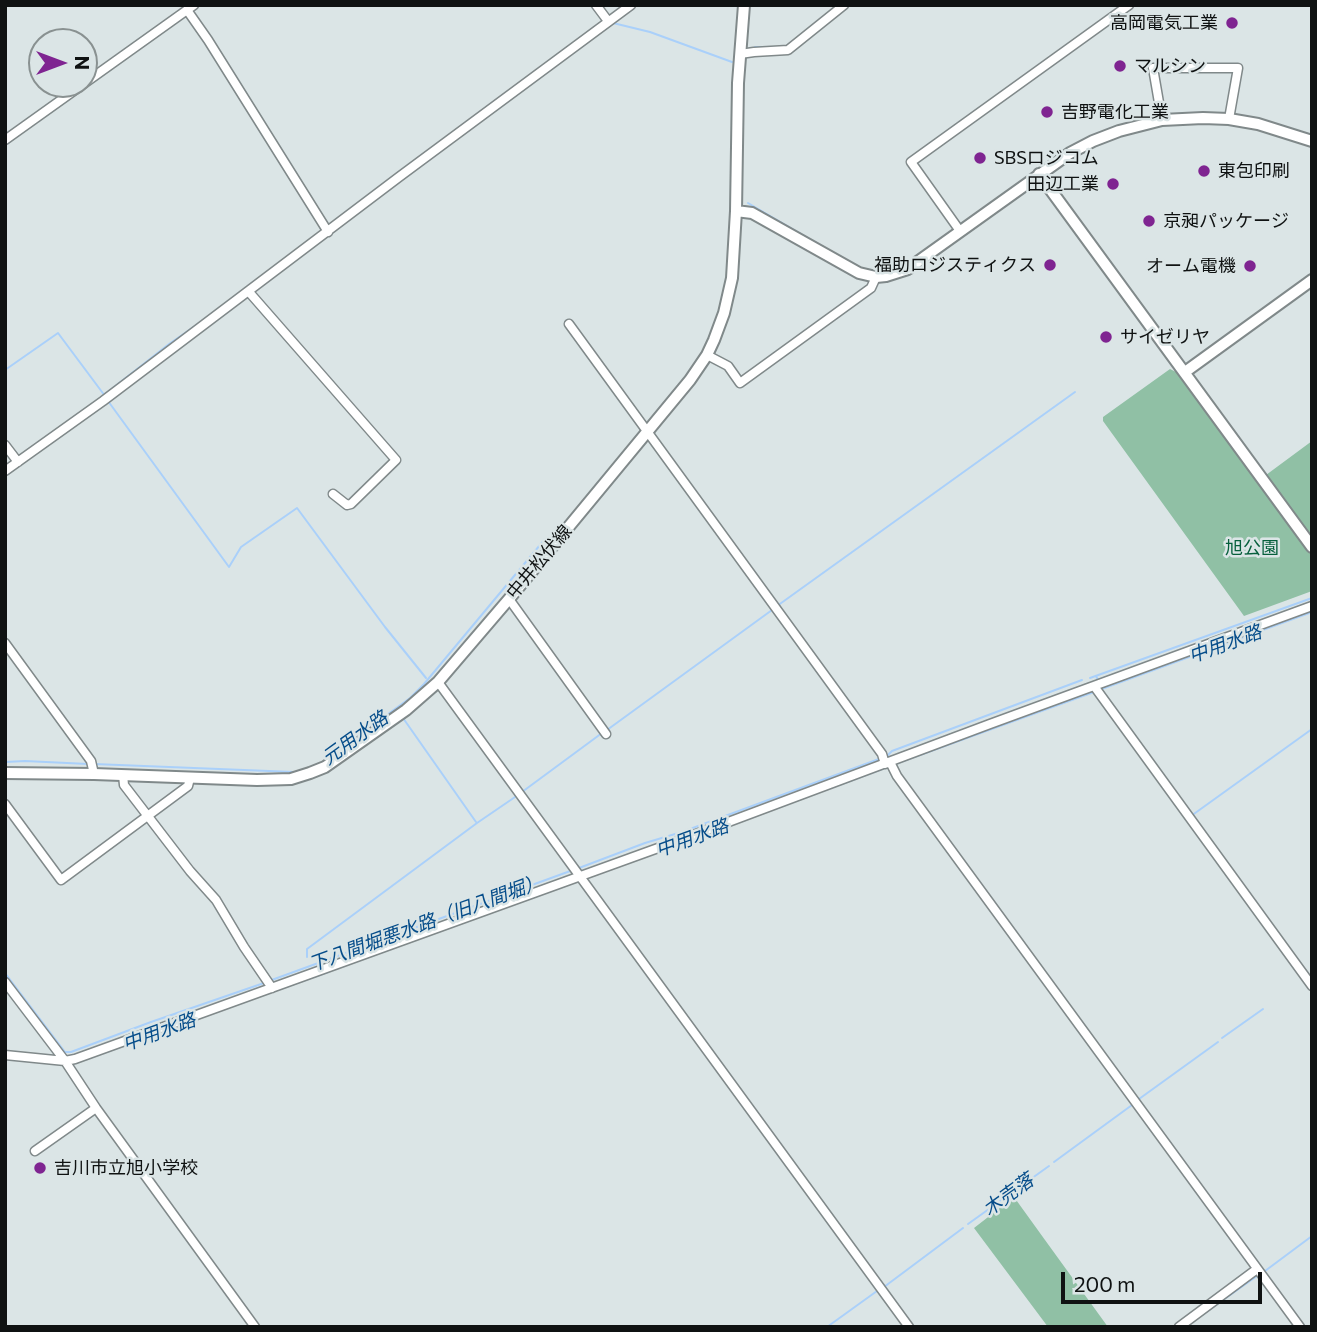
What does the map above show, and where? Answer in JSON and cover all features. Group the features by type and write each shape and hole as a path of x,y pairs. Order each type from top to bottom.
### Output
{"street":[{"path":"596,5 608,21"},
{"path":"5,471 249,292 521,83 631,5"},
{"name":"中井松伏線","path":"5,773 291,779 325,767 376,732 438,682 690,380 707,355 720,326 732,278 744,5"},
{"path":"740,54 788,50 844,5"},
{"path":"960,231 911,162 1129,5"},
{"path":"5,140 191,8 328,232"},
{"path":"1162,120 1153,68 1238,68 1228,119"},
{"path":"736,211 752,213 859,274 876,277 908,269 1070,153 1119,131 1162,120 1228,119 1287,132 1312,141"},
{"path":"1039,174 1312,547"},
{"path":"707,355 728,366 740,383 871,288 876,277"},
{"path":"1185,372 1312,280"},
{"path":"249,292 396,460 351,504 347,505 333,494"},
{"path":"569,324 1300,1327"},
{"path":"5,445 18,462"},
{"path":"509,599 607,734"},
{"path":"5,1055 65,1061 75,1059 889,765 1312,607"},
{"path":"5,643 91,761 93,774"},
{"path":"438,682 909,1327"},
{"path":"1094,687 1312,986"},
{"path":"123,775 124,785 190,871 216,900 272,988"},
{"path":"5,804 61,880 188,786 190,778"},
{"path":"5,982 256,1327"},
{"path":"35,1152 96,1108"},
{"path":"1180,1327 1257,1269"}],"green space":[{"name":"旭公園","path":"1170,369 1178,373 1312,553 1312,591 1244,616 1103,421 1103,417"},
{"name":"旭公園","path":"1312,441 1312,539 1266,475"},
{"path":"1014,1197 1108,1327 1048,1327 974,1228"}],"waterway":[{"path":"613,23 650,32 732,62"},
{"name":"元用水路","path":"755,47 778,47"},
{"path":"748,203 835,254"},
{"path":"872,271 891,269"},
{"path":"104,395 198,324"},
{"path":"5,370 58,333 105,396"},
{"path":"777,606 1075,392"},
{"path":"108,401 229,567 241,547 297,508 426,678"},
{"name":"元用水路","path":"325,760 410,698 424,684 545,539"},
{"name":"下八間堀悪水路（旧八間堀）","path":"1090,678 1312,598"},
{"path":"607,730 772,610"},
{"name":"中用水路","path":"1099,690 1312,612"},
{"name":"下八間堀悪水路（旧八間堀）","path":"1096,676 1099,682"},
{"name":"下八間堀悪水路（旧八間堀）","path":"888,755 892,751 1082,680"},
{"name":"中用水路","path":"895,764 1094,692"},
{"path":"403,718 476,822"},
{"path":"1191,816 1312,729"},
{"path":"522,792 602,733"},
{"name":"下八間堀悪水路（旧八間堀）","path":"579,868 879,759"},
{"name":"元用水路","path":"5,762 88,764"},
{"name":"元用水路","path":"94,764 294,772"},
{"name":"中用水路","path":"839,785 890,766"},
{"path":"307,957 307,949 518,795"},
{"name":"下八間堀悪水路（旧八間堀）","path":"269,981 573,870"},
{"name":"中用水路","path":"257,997 328,972"},
{"name":"下八間堀悪水路（旧八間堀）","path":"5,973 65,1052 264,983"},
{"name":"木売落","path":"1222,1038 1263,1009"},
{"name":"中用水路","path":"72,1064 140,1040"},
{"name":"木売落","path":"1139,1099 1218,1042"},
{"name":"木売落","path":"1054,1162 1132,1105"},
{"name":"木売落","path":"968,1224 1049,1166"},
{"name":"木売落","path":"884,1287 963,1228"},
{"path":"1265,1271 1312,1236"},
{"path":"1199,1317 1257,1276"},
{"name":"木売落","path":"827,1327 877,1291"}],"place":[{"name":"高岡電気工業","path":"1232,23"},
{"name":"マルシン","path":"1120,66"},
{"name":"吉野電化工業","path":"1047,112"},
{"name":"SBSロジコム","path":"980,158"},
{"name":"東包印刷","path":"1204,171"},
{"name":"田辺工業","path":"1113,184"},
{"name":"京昶パッケージ","path":"1149,221"},
{"name":"福助ロジスティクス","path":"1050,265"},
{"name":"オーム電機","path":"1250,266"},
{"name":"サイゼリヤ","path":"1106,337"},
{"name":"吉川市立旭小学校","path":"40,1168"}]}
